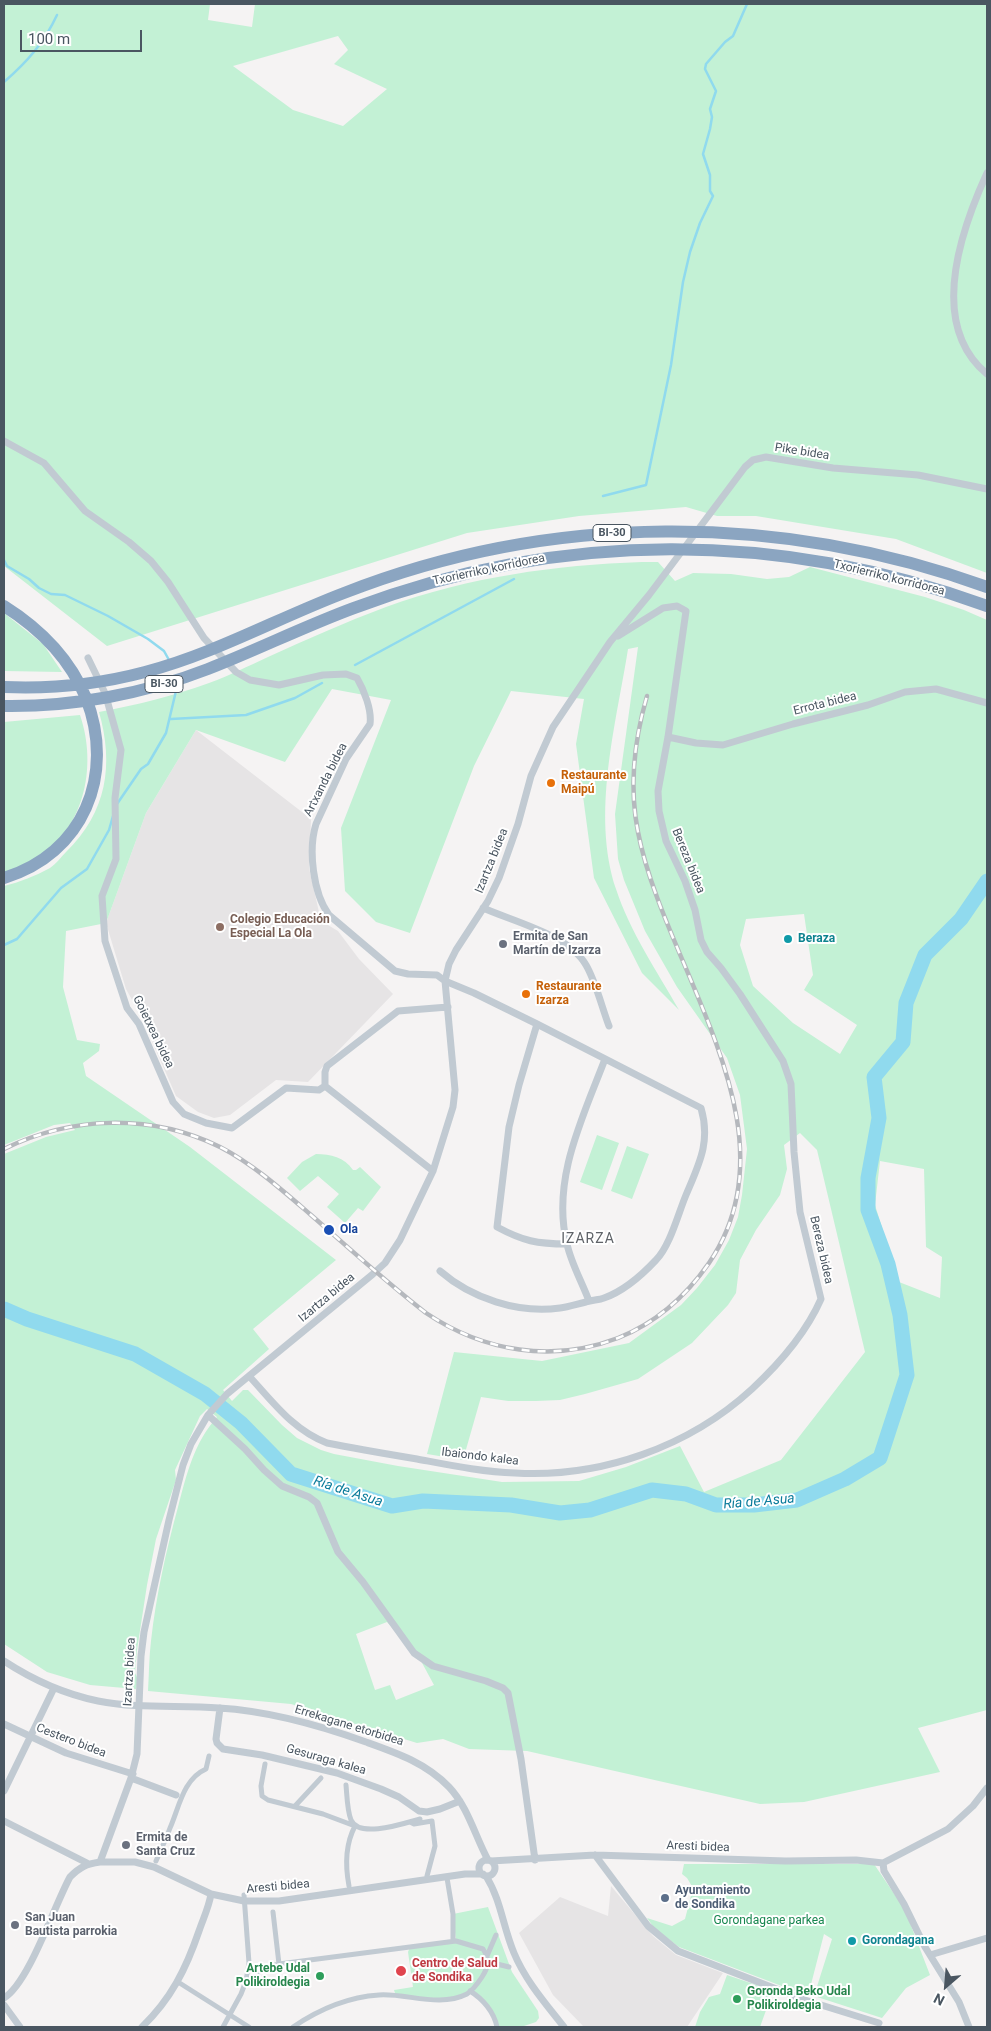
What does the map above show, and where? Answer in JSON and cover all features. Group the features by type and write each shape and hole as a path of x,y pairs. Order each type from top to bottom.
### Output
{"highway":[{"name":"Txorierriko korridorea","path":"4,687 57,686 147,672 193,656 346,592 430,564 490,549 613,532 706,531 764,535 815,542 914,564 987,588"},
{"name":"Txorierriko korridorea","path":"4,706 59,704 121,694 163,684 206,670 352,609 435,581 529,560 614,550 713,549 812,559 910,581 987,606"},
{"path":"4,606 37,630 70,669 86,700 96,748 95,777 92,794 77,826 63,844 46,859 22,872 4,878"}],"street":[{"path":"987,173 968,221 954,278 953,291 957,323 963,346 970,357 987,374"},
{"name":"Artxanda bidea","path":"4,441 44,463 85,510 151,561 168,582 204,638 236,672 250,680 279,685 323,675 346,674 357,678 366,700 371,718 370,724 346,759 316,824 313,834 313,845 314,872 318,895 329,915 395,971 408,974 437,975 445,981"},
{"name":"Pike bidea","path":"649,595 745,467 753,460 766,457 833,468 918,475 987,488"},
{"name":"Izartza bidea","path":"100,1862 132,1776 138,1744 141,1656 144,1632 169,1520 183,1465 191,1444 209,1414 227,1394 385,1263 400,1240 432,1171 454,1099 445,981 449,964 488,901 511,847 531,776 546,740 566,706 610,642 649,595"},
{"name":"Bereza bidea","path":"610,642 663,608 678,606 686,612 668,737 658,791 659,811 666,841 685,881 695,910 701,940 707,952 740,994 783,1061 790,1084 796,1185 800,1212 821,1299"},
{"name":"Goietxea bidea","path":"88,658 105,693 121,750 116,798 116,860 102,896 105,941 127,1008 139,1024 173,1102 184,1114 206,1123 232,1128 286,1088 319,1090 325,1086"},
{"name":"Errota bidea","path":"668,737 696,743 722,744 868,705 905,692 936,689 987,703"},
{"path":"483,908 554,936 579,954 587,966 609,1026"},
{"path":"440,1271 452,1281 485,1298 525,1308 559,1308 604,1299 632,1283 658,1259 701,1161 705,1138 705,1124 701,1108 537,1024 445,981"},
{"path":"432,1171 325,1086 325,1072 327,1066 398,1011 448,1007"},
{"path":"537,1024 509,1127 497,1227 518,1238 544,1244 567,1244"},
{"path":"589,1301 567,1244 562,1213 563,1184 580,1124 605,1059"},
{"name":"Ibaiondo kalea","path":"248,1376 292,1422 314,1438 327,1443 495,1472 538,1474 570,1471 618,1462 644,1454 679,1439 710,1421 741,1399 778,1363 801,1334 821,1299"},
{"path":"209,1414 282,1486 309,1497 317,1503 338,1552 369,1590 414,1653 434,1666 503,1688 508,1693 535,1860"},
{"name":"Errekagane etorbidea","path":"4,1661 54,1688 98,1701 140,1705 220,1708 304,1722 408,1757 432,1771 450,1787 466,1812 485,1862"},
{"path":"4,1791 54,1688"},
{"name":"Gesuraga kalea","path":"220,1708 216,1743 223,1749 271,1756 337,1773 399,1797 420,1812 453,1805 460,1801"},
{"name":"Cestero bidea","path":"4,1724 66,1753 132,1776 176,1795"},
{"path":"156,1861 183,1796 198,1772 206,1770 209,1756"},
{"path":"265,1764 261,1786 262,1796 268,1800 295,1806 362,1829 374,1829 420,1819"},
{"path":"295,1806 322,1778"},
{"path":"346,1785 350,1820 355,1826"},
{"path":"969,2027 959,2002 930,1955 904,1904 884,1871 883,1863 948,1829 973,1806 986,1789"},
{"path":"4,1821 87,1863"},
{"path":"409,1822 414,1824 432,1821 435,1846 427,1876"},
{"path":"349,1886 346,1858 350,1836 355,1826"},
{"path":"595,1855 648,1926 678,1951 805,2000 879,2023"},
{"name":"Aresti bidea","path":"465,1874 485,1862 595,1855 786,1861 856,1860 883,1863"},
{"name":"Aresti bidea","path":"100,1862 135,1862 154,1867 211,1894 279,1900 465,1874 491,1875 495,1870 513,1861"},
{"path":"4,1998 13,1990 27,1969 70,1877 87,1863 100,1862"},
{"path":"485,1862 495,1870 494,1889"},
{"path":"485,1862 484,1875 494,1889 514,1952 530,1982 560,2026"},
{"path":"447,1878 453,1914 453,1941"},
{"path":"142,2027 161,2007 187,1965 211,1894"},
{"path":"223,2027 246,1980 249,1963 244,1898"},
{"path":"273,1912 279,1964"},
{"path":"293,2027 324,2009 345,2001 379,1995 434,2000 450,1999 466,1994 487,1970 488,1959 496,1935"},
{"path":"930,1955 987,1938"},
{"path":"246,1980 265,1968 279,1964 453,1941 483,1949 488,1959 509,1967"},
{"path":"178,1982 249,2027"},
{"path":"470,1991 488,2007 497,2027"},
{"path":"4,2005 20,2027"}],"shaded area":[{"name":"Colegio Educación Especial La Ola","path":"196,730 311,819 309,868 321,921 338,931 359,959 393,994 308,1082 276,1080 230,1115 214,1118 198,1112 176,1096 141,1016 126,989 106,923 146,813"},
{"path":"611,1886 653,1936 676,1955 723,1973 687,2027 584,2027 553,1995 519,1933 560,1897 608,1916"}],"green space":[{"path":"4,4 210,4 208,20 252,27 255,4 987,4 987,573 896,539 756,516 717,516 686,507 579,516 467,533 107,646 4,566","holes":["338,36 348,50 334,64 387,89 343,126 293,110 233,66"]},
{"path":"658,562 675,581 693,573 731,574 767,579 789,577 810,567 925,597 987,620 987,1710 918,1728 940,1772 804,1802 760,1804 527,1751 469,1749 443,1739 417,1743 291,1704 148,1691 150,1647 156,1607 174,1524 192,1459 202,1437 217,1417 207,1409 200,1416 175,1470 176,1480 156,1539 137,1650 135,1673 138,1679 136,1689 90,1685 47,1672 4,1644 4,1154 46,1137 75,1130 70,1123 54,1125 4,1145 4,886 16,883 52,866 80,837 91,821 104,787 106,769 104,732 99,712 155,700 209,683 341,625 417,597 512,574 609,564","holes":["638,647 615,814 618,859 624,880 645,931 677,987 727,1058 740,1095 747,1149 738,1217 729,1240 715,1265 697,1288 681,1305 629,1343 542,1361 454,1352 427,1454 463,1460 481,1397 508,1401 536,1401 560,1400 585,1394 638,1379 692,1343 728,1305 736,1293 740,1260 756,1230 780,1195 787,1169 784,1145 800,1133 817,1150 865,1352 781,1460 704,1492 680,1446 626,1467 579,1481 502,1482 398,1466 321,1450 297,1438 248,1390 243,1390 232,1401 223,1390 269,1349 253,1329 336,1260 190,1147 86,1076 83,1063 99,1051 100,1044 77,1040 63,987 66,931 106,923 146,813 196,730 285,762 332,689 391,700 341,828 345,891 376,922 410,933 474,766 511,691 584,699 576,744 594,878 642,973 679,1010 644,951 629,921 616,889 609,860 606,831 608,769 628,649","804,914 813,975 804,990 857,1025 840,1054 793,1023 753,986 740,945 746,919","880,1161 924,1169 926,1247 942,1257 940,1298 899,1282 875,1205","387,1622 421,1661 434,1685 396,1700 390,1685 375,1690 356,1634"]},
{"path":"4,613 43,644 62,672 4,671"},
{"path":"80,715 85,735 86,777 82,797 75,816 64,834 50,849 32,861 4,873 4,722"},
{"path":"597,1135 619,1143 602,1190 580,1182"},
{"path":"627,1146 649,1154 632,1199 611,1191"},
{"path":"316,1154 337,1157 346,1162 353,1170 360,1167 381,1187 363,1211 358,1208 345,1223 327,1207 339,1194 318,1176 300,1191 287,1178 302,1162"},
{"name":"Gorondagane parkea","path":"684,1864 874,1864 905,1910 930,1975 906,1988 882,2018 814,1996 832,1939 824,1934 808,1996 679,1947 655,1929 647,1918 672,1926 685,1919 693,1888 682,1874"},
{"path":"488,1907 512,1972 538,2011 539,2018 536,2022 521,2027 497,2027 488,2007 470,1991 450,1999 396,1996 394,1990 413,1987 408,1952 410,1947 456,1941 453,1914"},
{"name":"Goronda Beko Udal Polikiroldegia","path":"727,1975 771,1990 767,2001 769,2002 760,2027 695,2027 700,2012 709,1997 720,1994"}],"waterway":[{"path":"603,496 646,485 671,365 683,282 690,252 700,223 713,196 710,191 710,175 703,154 712,117 710,109 716,91 705,69 706,64 725,42 733,36 747,4"},
{"path":"4,82 34,52 57,15"},
{"path":"4,560 7,566 29,579 39,588 51,594 65,595 108,616 148,639 164,651 169,660"},
{"path":"355,665 514,579"},
{"path":"171,719 246,715 295,698 322,683"},
{"path":"117,804 141,769 148,764 166,733 176,691 175,684"},
{"path":"4,945 17,939 61,888 87,869 109,830 113,816"},
{"name":"Ría de Asua","path":"4,1309 27,1319 135,1354 205,1394 241,1423 291,1474 392,1506 423,1501 511,1505 560,1513 590,1510 652,1490 686,1494 716,1505 754,1505 797,1500 845,1479 880,1458 907,1375 900,1315 888,1264 868,1210 868,1178 879,1118 874,1077 903,1042 906,1003 925,955 961,919 987,881"}],"railway":[{"path":"4,1149 56,1130 84,1125 111,1123 139,1124 167,1128 194,1136 220,1147 244,1161 267,1178 426,1313 471,1337 519,1350 569,1350 593,1346 618,1338 645,1325 680,1297 709,1263 733,1211 740,1158 734,1103 718,1048 652,884 638,832 635,815 634,764 647,696"}],"place":[{"name":"Restaurante Maipú","path":"551,783"},
{"name":"Colegio Educación Especial La Ola","path":"220,927"},
{"name":"Beraza","path":"788,939"},
{"name":"Ermita de San Martín de Izarza","path":"503,944"},
{"name":"Restaurante Izarza","path":"526,994"},
{"name":"Ola","path":"329,1230"},
{"name":"Ermita de Santa Cruz","path":"126,1845"},
{"name":"Ayuntamiento de Sondika","path":"665,1898"},
{"name":"San Juan Bautista parrokia","path":"15,1925"},
{"name":"Gorondagana","path":"852,1941"},
{"name":"Centro de Salud de Sondika","path":"401,1971"},
{"name":"Artebe Udal Polikiroldegia","path":"320,1976"},
{"name":"Goronda Beko Udal Polikiroldegia","path":"737,1999"}],"district":[{"name":"IZARZA","path":"588,1239"}]}
